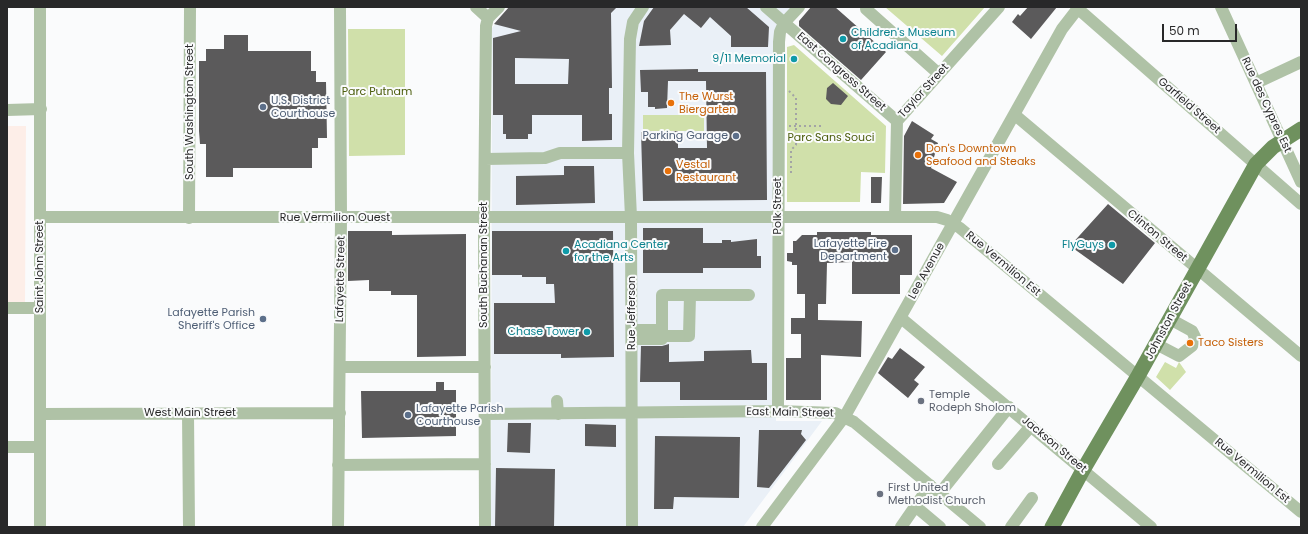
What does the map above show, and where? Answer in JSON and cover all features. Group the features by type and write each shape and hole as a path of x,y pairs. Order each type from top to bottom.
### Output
{"main road":[{"name":"Johnston Street","path":"1052,527 1256,164 1282,140 1301,129"}],"street":[{"name":"Saint John Street","path":"40,7 40,527"},
{"name":"South Washington Street","path":"189,218 190,7"},
{"path":"476,7 488,18 499,7"},
{"name":"Rue Jefferson","path":"632,527 631,217 628,153 631,29 638,12 643,7"},
{"name":"East Congress Street","path":"766,7 897,121"},
{"name":"Polk Street","path":"778,411 779,42 780,32 784,23 799,7"},
{"name":"Taylor Street","path":"895,217 897,121 999,7"},
{"name":"Lee Avenue","path":"767,525 845,416 1062,29 1077,7"},
{"name":"Garfield Street","path":"1077,7 1301,204"},
{"name":"Rue des Cypres Est","path":"1221,7 1301,182"},
{"name":"Lafayette Street","path":"338,527 342,8"},
{"path":"866,10 940,74"},
{"name":"South Buchanan Street","path":"486,527 484,218 486,26 488,18"},
{"path":"1256,83 1301,62"},
{"path":"7,110 40,109"},
{"name":"Clinton Street","path":"1015,114 1196,269 1301,356"},
{"path":"485,159 545,158 560,153 628,153"},
{"name":"Rue Vermilion Ouest","path":"40,217 631,217"},
{"name":"Rue Vermilion Est","path":"631,217 937,217 954,223 1301,512"},
{"path":"662,333 662,295 750,295"},
{"path":"632,334 662,333 689,336 690,295"},
{"path":"7,308 40,308"},
{"name":"Jackson Street","path":"901,318 1010,407 1151,527"},
{"path":"1156,344 1179,356 1192,346 1195,337 1192,331 1170,319"},
{"path":"340,367 485,367"},
{"path":"557,401 558,414"},
{"path":"940,492 1010,407"},
{"name":"East Main Street","path":"485,414 778,411 825,412 845,416 940,492 980,527"},
{"path":"188,413 189,527"},
{"name":"West Main Street","path":"40,414 340,413"},
{"path":"998,464 1031,426"},
{"path":"7,446 40,446"},
{"path":"338,465 485,464"},
{"path":"901,527 930,484"},
{"path":"1011,527 1032,498"},
{"path":"915,506 940,527"}],"path":[{"path":"789,85 789,90 796,98 796,146 791,150 791,175"},
{"path":"784,126 822,126"}],"shaded area":[{"path":"510,7 793,7 777,26 776,421 822,421 743,527 491,527 492,28"},
{"path":"7,126 26,126 25,302 7,302"}],"green space":[{"path":"885,7 985,7 942,56"},
{"name":"Parc Putnam","path":"348,29 405,29 405,155 349,156"},
{"name":"Parc Sans Souci","path":"794,45 886,126 885,173 861,172 860,202 787,202 787,47"},
{"path":"643,115 704,115 704,131 643,131"},
{"path":"1165,362 1176,368 1179,362 1186,372 1170,390 1156,377"}],"building":[{"path":"509,7 617,7 611,13 612,88 609,88 609,114 612,114 612,140 582,141 582,115 532,115 532,134 528,134 528,139 506,139 506,134 503,134 503,115 493,115 493,38 521,31 494,24","holes":["515,58 569,59 568,84 515,84"]},
{"path":"654,7 746,7 769,27 768,47 731,47 731,36 710,17 701,28 684,14 670,30 671,45 639,46 644,21"},
{"name":"Children's Museum of Acadiana","path":"811,7 835,7 886,52 861,80 799,26 799,21"},
{"path":"1028,7 1057,7 1031,39 1012,22 1018,14 1020,16"},
{"name":"U.S. District Courthouse","path":"224,35 248,35 248,51 311,51 311,71 316,71 316,82 326,82 327,138 318,138 318,148 312,148 312,168 233,168 233,177 206,177 206,144 200,144 199,131 199,61 206,61 206,49 224,49"},
{"path":"698,69 698,72 766,72 767,200 643,201 641,132 678,131 678,148 707,148 706,81 668,81 667,108 655,109 655,107 648,107 648,92 641,92 640,70"},
{"path":"833,83 848,96 841,105 831,104 826,99 827,88"},
{"name":"Don's Downtown Seafood and Steaks","path":"912,121 934,135 931,139 938,143 931,168 957,182 944,203 903,204 904,136"},
{"path":"564,166 594,166 595,203 516,205 516,176 564,175"},
{"path":"871,177 882,177 881,203 871,203"},
{"name":"FlyGuys","path":"1108,204 1155,243 1123,284 1070,246"},
{"path":"643,228 703,228 703,243 722,243 722,240 731,240 731,242 757,239 757,256 761,256 761,268 703,268 703,273 643,273"},
{"path":"348,231 392,231 392,235 466,234 466,356 417,357 417,295 391,295 391,291 369,291 369,280 348,281"},
{"path":"492,231 613,231 614,357 561,358 561,354 494,354 494,303 555,303 554,284 546,284 546,277 492,275"},
{"path":"817,232 871,232 871,235 912,235 912,275 900,275 900,294 852,294 852,262 827,263 826,304 818,304 818,320 862,321 861,357 821,355 821,400 786,400 786,358 801,358 801,334 791,334 791,318 805,318 805,294 797,294 797,265 792,265 792,262 787,261 787,253 793,253 793,241 796,241 802,235 817,235"},
{"path":"669,344 669,362 704,361 704,351 751,350 752,363 767,363 767,400 680,400 680,382 640,382 641,346 662,346"},
{"path":"900,348 925,367 914,380 919,384 908,398 878,373 888,357 892,359"},
{"name":"Lafayette Parish Courthouse","path":"436,382 444,382 444,390 456,390 456,436 362,438 361,391 436,391"},
{"path":"508,423 531,423 530,453 507,452"},
{"path":"585,424 616,425 616,447 585,446"},
{"path":"759,430 802,430 801,434 806,440 769,488 757,487"},
{"path":"655,436 740,437 739,498 674,497 673,509 654,509"},
{"path":"496,468 555,469 554,527 495,527"}],"place":[{"name":"Children's Museum of Acadiana","path":"843,39"},
{"name":"9/11 Memorial","path":"794,59"},
{"name":"The Wurst Biergarten","path":"671,103"},
{"name":"U.S. District Courthouse","path":"263,107"},
{"name":"Parking Garage","path":"736,136"},
{"name":"Don's Downtown Seafood and Steaks","path":"918,155"},
{"name":"Vestal Restaurant","path":"668,171"},
{"name":"FlyGuys","path":"1112,245"},
{"name":"Lafayette Fire Department","path":"895,250"},
{"name":"Acadiana Center for the Arts","path":"566,251"},
{"name":"Lafayette Parish Sheriff's Office","path":"263,319"},
{"name":"Chase Tower","path":"587,332"},
{"name":"Taco Sisters","path":"1190,343"},
{"name":"Temple Rodeph Sholom","path":"921,401"},
{"name":"Lafayette Parish Courthouse","path":"408,415"},
{"name":"First United Methodist Church","path":"880,494"}]}
